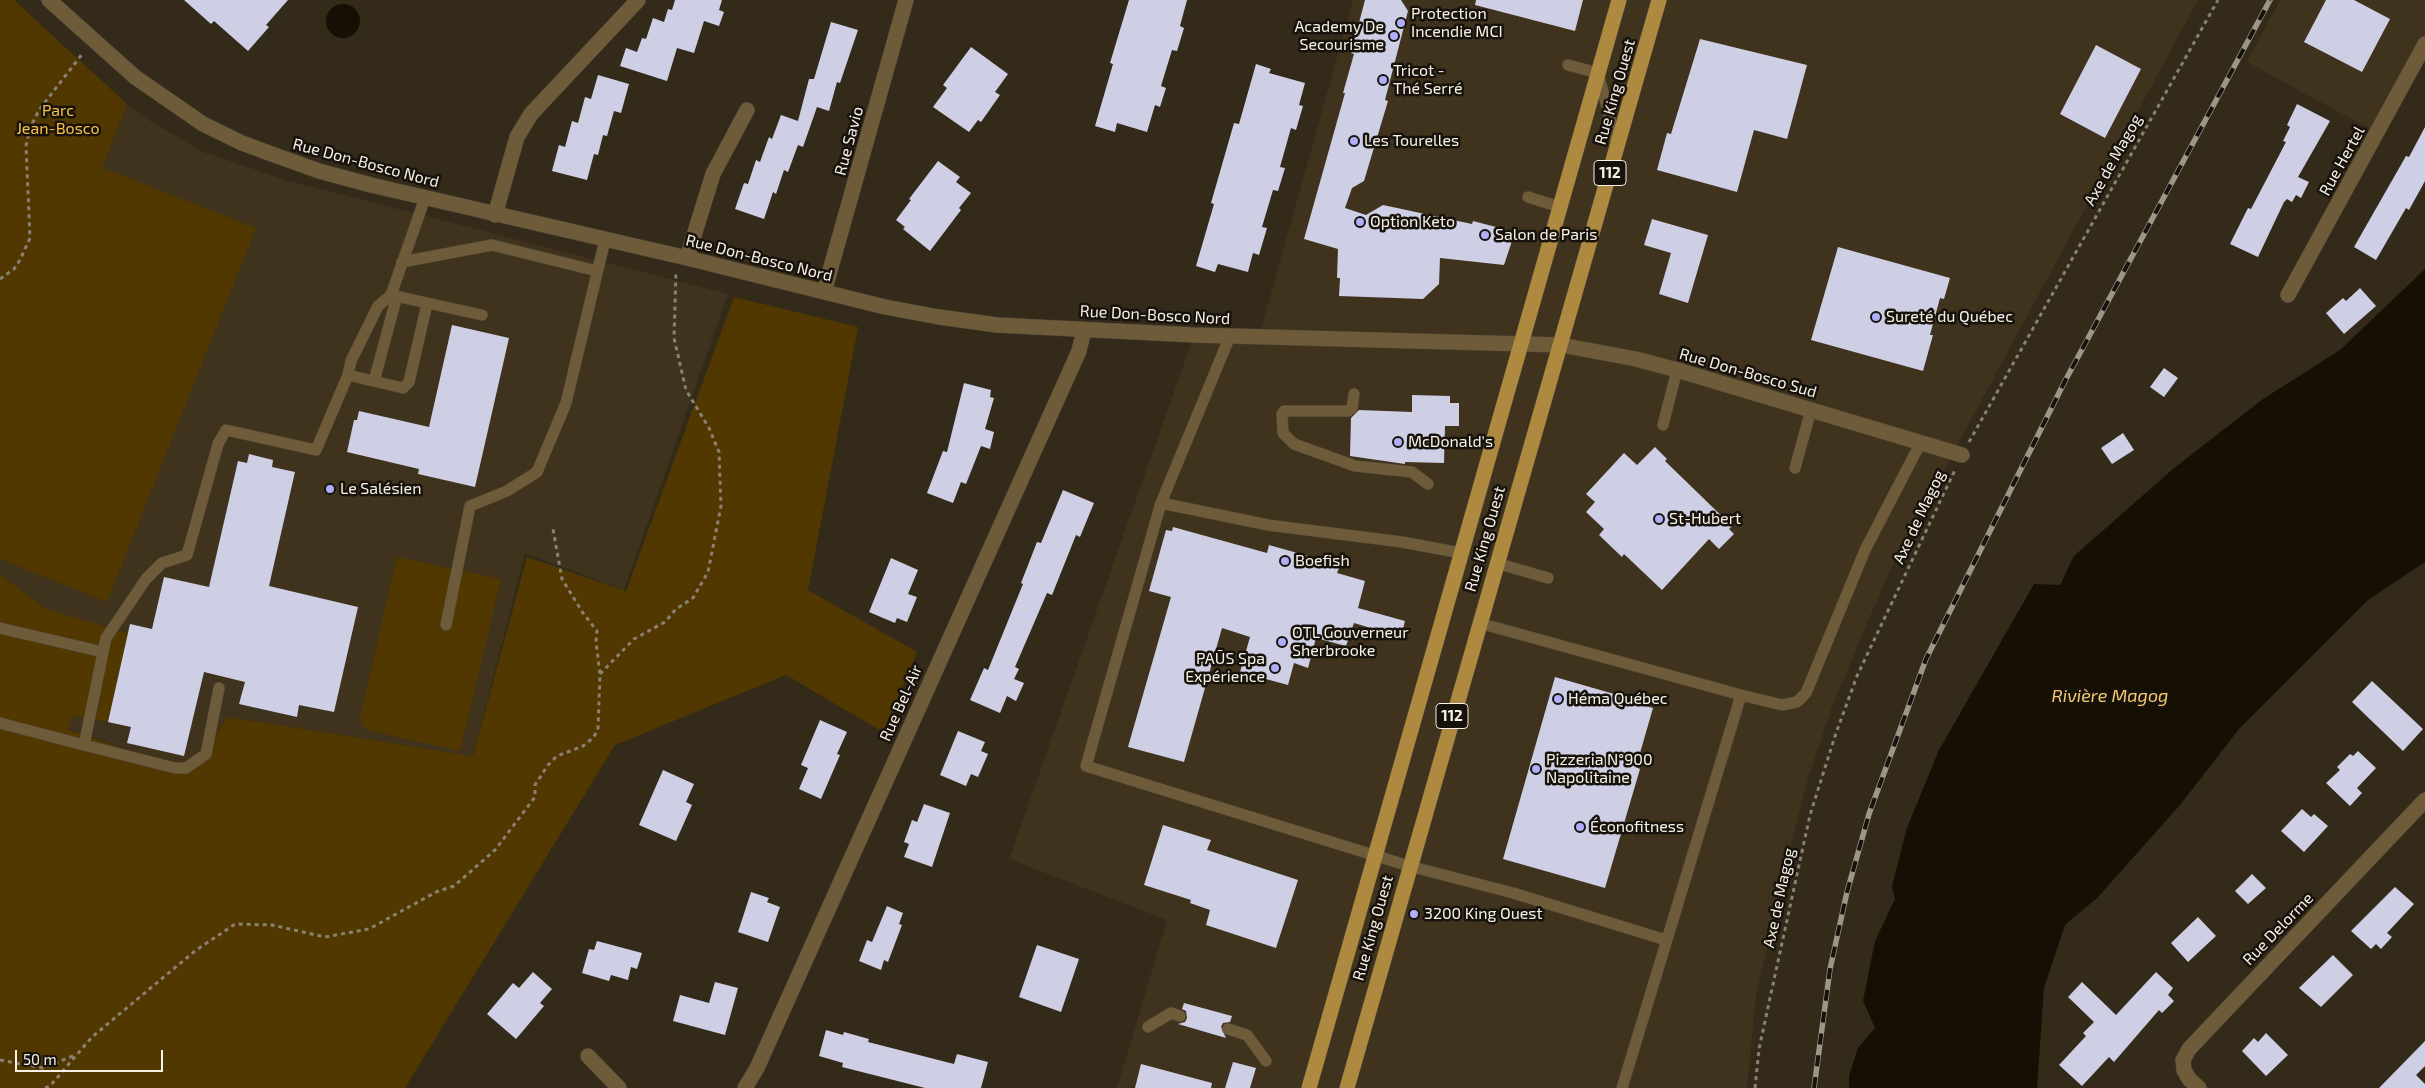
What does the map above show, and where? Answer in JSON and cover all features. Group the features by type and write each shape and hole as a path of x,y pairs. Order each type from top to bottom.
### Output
{"main road":[{"name":"Rue King Ouest","path":"1309,1088 1619,0"},
{"name":"Rue King Ouest","path":"1347,1088 1496,562 1561,345 1659,0"}],"street":[{"name":"Rue Don-Bosco Nord","path":"49,0 94,38 135,77 203,124 242,143 319,171 425,198 824,292 939,317 997,324 1084,330 1230,336 1521,343"},
{"path":"495,214 517,137 531,114 638,0"},
{"name":"Rue Savio","path":"824,292 906,0"},
{"name":"Rue Hertel","path":"2288,295 2425,44"},
{"path":"681,257 713,174 747,110"},
{"name":"Rue Bel-Air","path":"745,1088 757,1068 1079,351 1084,330"},
{"name":"Rue Don-Bosco Sud","path":"1521,343 1561,345 1636,359 1962,455"},
{"name":"Rue Delorme","path":"2199,1088 2189,1079 2184,1070 2184,1060 2189,1049 2425,800"},
{"path":"588,1056 619,1088"}],"lane":[{"path":"1568,65 1598,74 1617,148"},
{"path":"1528,197 1560,206"},
{"path":"374,381 402,262 425,198"},
{"path":"446,625 470,506 508,492 537,472 566,403 605,240"},
{"path":"402,262 492,245 597,271"},
{"path":"84,745 106,638 146,579 162,563 187,555 218,444 226,430 316,450 348,375 351,362 378,306 394,296 482,315"},
{"path":"348,375 402,388 409,382 426,304"},
{"path":"1230,336 1160,503 1086,766 1409,866 1513,893 1666,940"},
{"path":"1663,425 1677,370"},
{"path":"1354,394 1352,408 1348,411 1284,411 1282,414 1283,433 1294,444 1355,466 1412,472 1428,484"},
{"path":"1794,468 1811,410"},
{"path":"1479,623 1741,695 1782,705 1797,702 1806,693 1865,550 1920,442"},
{"path":"1160,503 1268,525 1402,542 1461,553"},
{"path":"1496,562 1548,578"},
{"path":"0,628 103,652"},
{"path":"0,723 175,768 186,768 206,754 219,688"},
{"path":"1622,1088 1741,695"},
{"path":"1148,1027 1171,1013 1180,1016"},
{"path":"1228,1029 1247,1035 1266,1061"}],"path":[{"name":"Axe de Magog","path":"1755,1088 1766,1015 1810,815 1836,733 1857,676 1962,455 2218,0"},
{"path":"0,279 17,265 30,238 26,146 30,128 39,110 94,38"},
{"path":"600,674 634,639 665,622 676,609 693,598 708,572 721,506 719,452 709,428 686,390 674,338 677,281 681,257"},
{"path":"46,1088 50,1086 92,1037 195,951 235,924 272,925 325,937 369,929 436,892 454,886 495,850 535,797 536,784 548,765 557,756 584,746 594,736 598,728 600,674 596,642 597,631 583,613 562,579 553,529"},
{"path":"0,1060 43,1068 78,1053"}],"shaded area":[{"path":"1353,0 2198,0 1893,564 1862,635 1831,710 1808,778 1756,996 1747,1088 1117,1088 1167,920 1009,859 1194,335 1259,337"},
{"path":"2280,0 2425,0 2425,44 2377,133 2247,62"},
{"name":"Le Salésien","path":"127,104 147,119 203,152 286,180 728,294 624,590 525,553 473,756 228,717 190,771 67,728 0,618 0,425"}],"green space":[{"name":"Parc Jean-Bosco","path":"0,0 14,0 127,104 94,189 103,168 256,228 107,602 0,559"},
{"path":"734,297 858,327 808,590 917,652 883,732 786,675 615,745 405,1088 0,1088 0,575 46,609 128,633 108,722 73,716 67,729 190,771 228,717 473,756 527,557 626,591"},
{"path":"397,557 501,579 460,751 367,730 360,717"}],"water":[{"path":"343,4 355,9 360,21 355,33 343,38 331,33 326,21 331,9"},
{"name":"Rivière Magog","path":"2425,269 2425,562 2368,600 2239,729 2180,805 2098,897 2065,925 2044,988 2037,1088 1849,1088 1849,1076 1858,1048 1875,1028 1863,1001 1875,941 1895,899 1892,886 1907,828 1939,750 2034,584 2060,585 2074,556 2173,469 2263,399 2340,350"}],"building":[{"path":"184,0 288,0 266,25 269,27 248,51 214,21 211,24"},
{"path":"675,0 722,0 719,10 724,12 719,26 704,21 694,53 677,48 667,81 620,66 626,48 637,52 642,38 646,39 653,18 664,22 668,9 672,10"},
{"path":"1129,0 1187,0 1180,26 1184,28 1177,51 1172,50 1161,86 1166,88 1160,107 1155,105 1147,132 1117,123 1115,132 1095,126 1113,64 1110,63"},
{"name":"Les Tourelles","path":"1365,0 1401,0 1408,11 1385,100 1388,101 1364,181 1352,188 1345,208 1366,215 1383,205 1472,224 1473,221 1515,232 1504,265 1440,258 1439,284 1423,299 1339,296 1340,278 1337,278 1338,249 1304,239 1345,93 1343,93 1354,54 1351,53"},
{"path":"1476,0 1583,0 1575,31 1475,5"},
{"path":"2326,0 2354,0 2390,19 2362,72 2304,42"},
{"path":"831,22 858,30 840,83 837,82 829,111 817,107 803,147 798,145 788,172 784,170 776,194 773,192 764,219 735,209 744,183 748,184 756,160 760,162 769,137 772,139 781,115 798,121 809,79 814,79"},
{"path":"1700,39 1807,65 1787,139 1754,130 1737,192 1657,170 1667,133 1671,134"},
{"path":"2096,45 2141,69 2105,138 2060,114"},
{"path":"971,47 1008,74 995,92 1000,95 981,122 978,120 969,132 933,107 947,88 943,85"},
{"path":"1256,64 1271,69 1269,73 1305,83 1299,105 1303,106 1296,130 1291,128 1280,167 1285,168 1278,191 1273,190 1262,227 1267,228 1259,255 1253,253 1248,272 1218,264 1215,272 1196,266 1214,204 1211,203 1234,123 1239,124"},
{"path":"598,75 629,84 621,113 614,111 607,136 603,135 598,155 594,154 587,180 552,171 559,145 565,147 572,121 578,123 585,97 591,99"},
{"path":"2297,104 2330,121 2298,177 2309,182 2301,198 2296,195 2292,202 2287,199 2284,202 2258,257 2230,244 2248,208 2251,209 2286,142 2283,141 2290,127 2287,125"},
{"path":"2425,127 2425,181 2409,210 2406,208 2376,260 2354,247 2406,156 2409,157"},
{"path":"938,161 960,177 956,182 971,193 959,208 961,210 930,251 903,229 905,227 896,220 911,200 909,199"},
{"path":"1652,219 1708,235 1688,303 1659,294 1671,253 1644,245"},
{"name":"Sureté du Québec","path":"1838,247 1950,278 1944,299 1940,298 1930,335 1933,335 1923,371 1811,340"},
{"path":"2360,288 2376,306 2344,334 2326,313 2343,298 2346,301"},
{"path":"452,325 509,338 475,487 418,474 419,469 347,452 354,420 357,420 359,411 429,427"},
{"path":"2164,368 2178,378 2164,397 2150,387"},
{"path":"964,383 991,390 990,397 994,398 985,429 994,432 990,449 981,446 966,484 961,482 953,503 927,493 943,451 947,452"},
{"name":"McDonald's","path":"1412,395 1450,396 1450,403 1459,403 1459,426 1445,426 1444,463 1405,462 1405,464 1350,456 1351,418 1359,410 1412,412"},
{"path":"2123,433 2134,450 2112,464 2101,448"},
{"name":"St-Hubert","path":"1655,447 1667,459 1665,461 1732,526 1729,529 1734,534 1719,549 1709,539 1662,590 1624,554 1622,557 1599,535 1604,529 1586,512 1595,502 1586,494 1624,453 1637,465"},
{"path":"249,454 273,460 272,467 295,472 269,586 358,607 334,712 299,705 297,717 239,704 245,682 204,672 184,756 127,743 131,727 108,722 130,624 152,629 164,577 209,587 238,461 247,463"},
{"path":"1063,490 1094,503 1080,537 1076,535 1052,595 1047,593 1015,667 1019,669 1014,679 1024,683 1016,701 1007,696 1000,713 970,700 984,668 988,670 1023,584 1021,583 1037,542 1041,543"},
{"name":"OTL Gouverneur Sherbrooke","path":"1173,527 1267,553 1269,545 1340,565 1337,573 1365,581 1358,608 1405,621 1401,637 1354,623 1346,646 1316,638 1308,668 1294,663 1288,685 1240,672 1250,637 1222,628 1184,762 1128,747 1171,597 1149,591 1166,530 1172,531"},
{"path":"891,558 918,570 908,594 917,597 907,622 897,618 895,623 869,612"},
{"path":"1555,677 1628,698 1627,701 1653,708 1636,767 1640,769 1605,888 1503,859"},
{"path":"2372,681 2423,729 2403,751 2352,702"},
{"path":"820,720 847,732 837,754 840,755 821,799 799,789 808,768 801,765"},
{"path":"958,731 985,742 981,751 988,754 978,777 971,774 966,786 940,775"},
{"path":"2358,751 2376,768 2357,788 2362,793 2350,806 2326,783 2340,770 2337,767 2350,754 2353,756"},
{"path":"663,770 694,784 686,802 692,805 676,841 639,825"},
{"path":"924,804 950,813 932,867 904,857 909,844 904,842 912,820 917,822"},
{"path":"2302,809 2311,817 2314,814 2328,826 2304,852 2281,831"},
{"path":"1163,825 1211,840 1207,850 1298,880 1276,948 1206,925 1210,910 1190,903 1191,900 1144,885"},
{"path":"2252,874 2266,888 2248,904 2235,891"},
{"path":"2395,887 2414,904 2387,933 2392,937 2381,949 2376,944 2371,949 2351,931"},
{"path":"751,892 769,898 767,902 780,907 768,942 738,932"},
{"path":"887,906 903,913 899,924 902,925 888,962 884,960 881,970 859,961 867,940 872,942"},
{"path":"2198,917 2216,936 2188,962 2171,943"},
{"path":"597,941 642,953 637,969 631,967 628,980 611,975 609,981 582,973 589,949 594,950"},
{"path":"1037,945 1079,959 1061,1012 1019,997"},
{"path":"2333,955 2353,975 2321,1007 2299,988"},
{"path":"533,972 552,989 540,1003 544,1006 516,1039 487,1014 513,983 519,988"},
{"path":"2156,972 2173,988 2168,995 2174,1001 2162,1013 2159,1010 2114,1062 2109,1057 2082,1086 2059,1065 2086,1036 2083,1033 2094,1022 2068,997 2082,982 2116,1015"},
{"path":"715,982 738,988 725,1035 673,1021 680,995 709,1003"},
{"path":"1184,1003 1232,1016 1230,1022 1223,1023 1221,1027 1226,1038 1178,1024 1185,1022 1187,1018 1186,1011 1182,1009"},
{"path":"826,1030 843,1035 844,1032 869,1039 868,1042 954,1064 957,1054 988,1062 981,1088 925,1088 842,1067 843,1063 819,1056"},
{"path":"2266,1033 2288,1055 2266,1076 2242,1051 2254,1038 2258,1042"},
{"path":"2425,1041 2425,1066 2416,1075 2425,1084 2425,1088 2379,1088"},
{"path":"1233,1062 1256,1068 1250,1088 1225,1088"},
{"path":"1141,1064 1212,1083 1211,1088 1135,1088"}],"railway":[{"path":"1814,1088 1830,969 1847,892 1869,814 1926,659 2065,381 2270,0"}],"place":[{"name":"Protection Incendie MCI","path":"1401,23"},
{"name":"Academy De Secourisme","path":"1394,36"},
{"name":"Tricot - Thé Serré","path":"1383,80"},
{"name":"Les Tourelles","path":"1354,141"},
{"name":"Option Keto","path":"1360,222"},
{"name":"Salon de Paris","path":"1485,235"},
{"name":"Sureté du Québec","path":"1876,317"},
{"name":"McDonald's","path":"1398,442"},
{"name":"Le Salésien","path":"330,489"},
{"name":"St-Hubert","path":"1659,519"},
{"name":"Boefish","path":"1285,561"},
{"name":"OTL Gouverneur Sherbrooke","path":"1282,642"},
{"name":"PAŪS Spa Expérience","path":"1275,668"},
{"name":"Héma Québec","path":"1558,699"},
{"name":"Pizzeria N°900 Napolitaine","path":"1536,769"},
{"name":"Éconofitness","path":"1580,827"},
{"name":"3200 King Ouest","path":"1414,914"}]}
